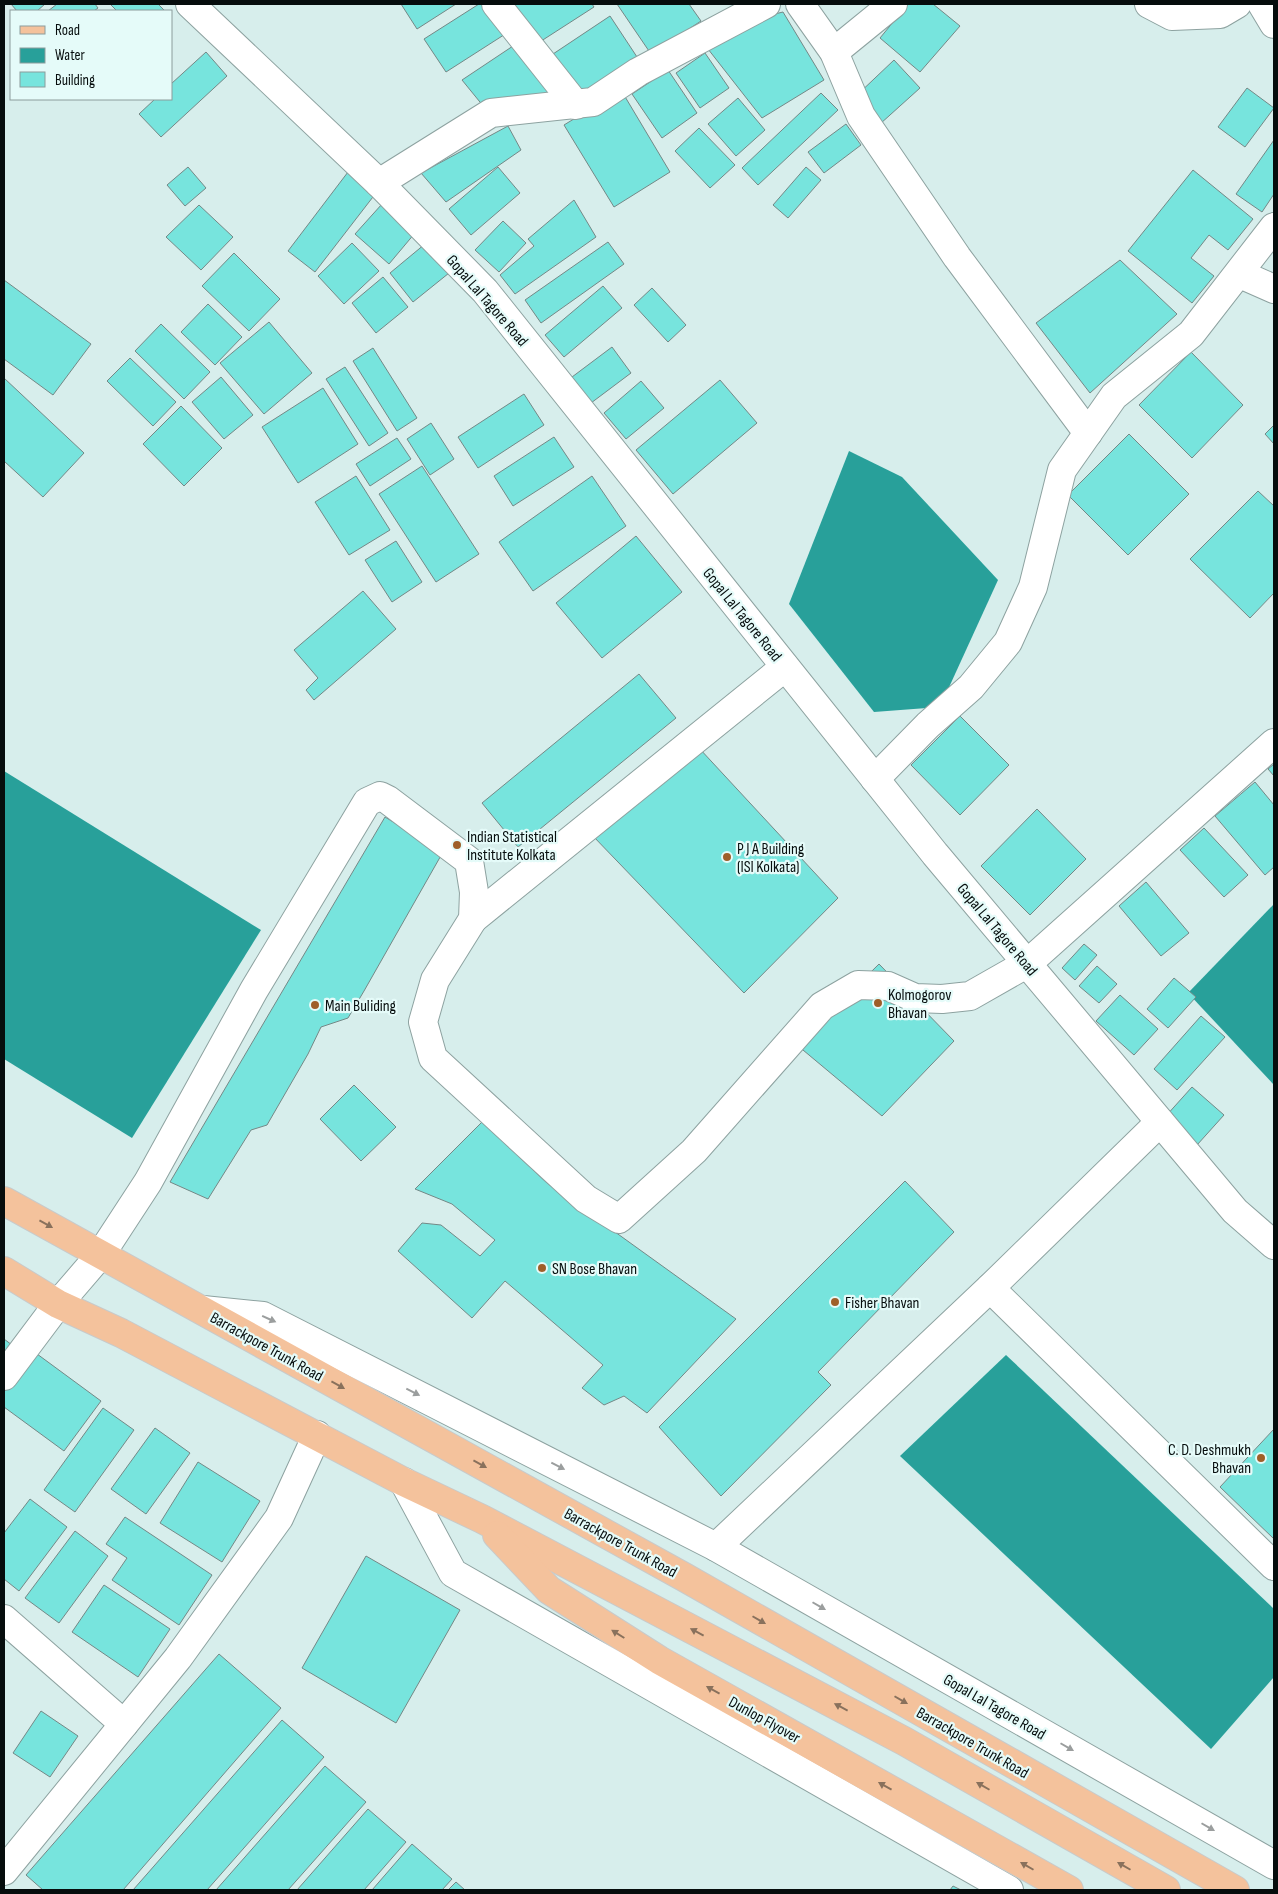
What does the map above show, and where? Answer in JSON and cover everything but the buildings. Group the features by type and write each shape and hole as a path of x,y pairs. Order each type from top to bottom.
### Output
{"main road":[{"name":"Barrackpore Trunk Road","path":"4,1201 684,1577 1235,1890"},
{"name":"Barrackpore Trunk Road","path":"4,1271 58,1304 121,1333 404,1482 482,1519 904,1741 1166,1890"},
{"name":"Dunlop Flyover","path":"482,1519 548,1590 659,1660 1069,1890"}],"street":[{"name":"Gopal Lal Tagore Road","path":"190,4 379,183 485,291 875,779 1028,964 1235,1211 1274,1245"},
{"path":"496,4 576,105"},
{"path":"379,183 491,113 593,102 638,72 766,4"},
{"path":"800,4 834,52 861,116 958,257 1088,433"},
{"path":"834,52 893,4"},
{"path":"1149,4 1172,16 1220,14 1236,4"},
{"path":"1262,4 1274,24"},
{"path":"875,779 928,725 971,686 1008,642 1033,587 1062,470 1114,396 1190,334 1240,274 1274,227"},
{"path":"1240,274 1274,289"},
{"path":"785,667 473,919 435,980 423,1022 433,1058 586,1199 619,1219 694,1151 822,1006 858,985 888,986 915,998 942,999 970,996 1028,964 1274,743"},
{"path":"4,1376 58,1304 101,1254 148,1182 254,990 367,802 380,796 388,800 468,861 474,892 473,919"},
{"path":"716,1547 990,1288 1160,1122"},
{"path":"990,1288 1274,1566"},
{"name":"Gopal Lal Tagore Road","path":"203,1310 263,1316 716,1547 1274,1865"},
{"path":"7,1860 178,1658 279,1518 317,1435"},
{"path":"404,1482 453,1573 1009,1890"},
{"path":"4,1619 124,1724"}],"water":[{"path":"849,451 902,477 998,580 940,707 874,712 789,604"},
{"path":"4,771 261,930 132,1138 4,1059"},
{"path":"1274,904 1274,1085 1188,993"},
{"path":"1006,1355 1274,1609 1274,1677 1211,1749 900,1456"}],"place":[{"name":"Indian Statistical Institute Kolkata","path":"457,845"},
{"name":"P J A Building (ISI Kolkata)","path":"727,857"},
{"name":"Kolmogorov Bhavan","path":"878,1003"},
{"name":"Main Buliding","path":"315,1005"},
{"name":"SN Bose Bhavan","path":"542,1268"},
{"name":"Fisher Bhavan","path":"835,1302"},
{"name":"C. D. Deshmukh Bhavan","path":"1261,1458"}]}
